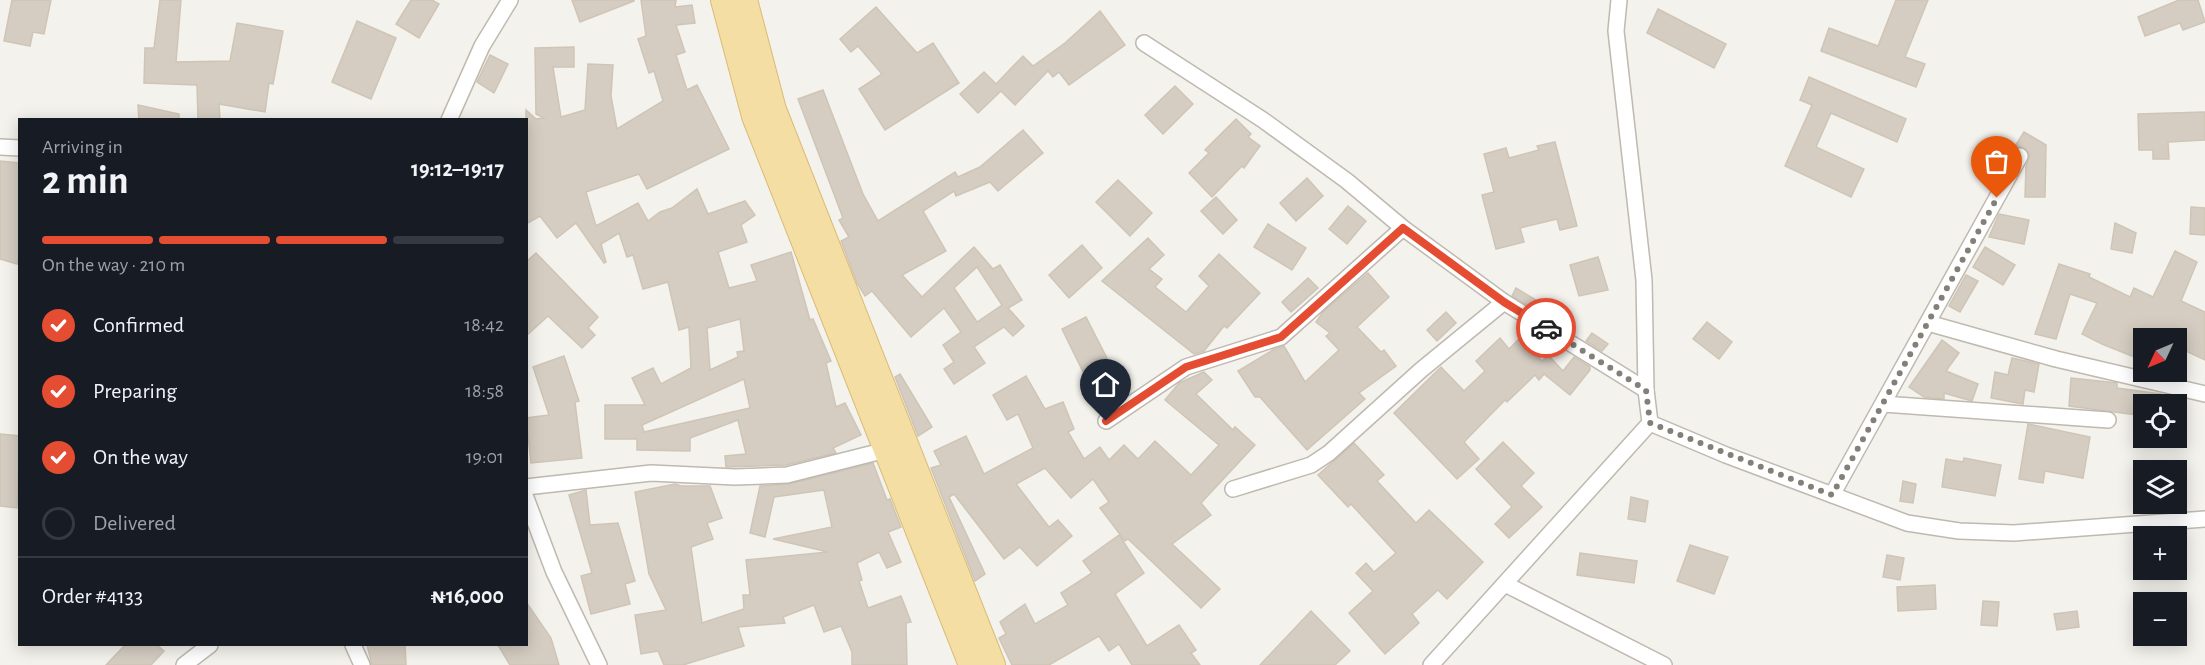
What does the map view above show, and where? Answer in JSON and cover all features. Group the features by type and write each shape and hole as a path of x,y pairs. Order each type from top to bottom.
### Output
{"main road":[{"path":"724,0 755,116 972,665"},
{"path":"744,0 774,110 992,665"}],"street":[{"path":"450,118 482,46 510,0"},
{"path":"1431,665 1650,423 1646,390 1644,280 1616,31 1619,0"},
{"path":"1144,43 1263,120 1347,181 1403,228 1504,302 1646,390"},
{"path":"0,147 18,148"},
{"path":"1832,495 2020,156"},
{"path":"1106,421 1186,367 1281,337 1403,228"},
{"path":"1233,489 1311,465 1329,453 1421,370 1504,302"},
{"path":"1928,323 2056,359 2205,394"},
{"path":"1882,404 2108,420"},
{"path":"1650,423 1907,523 1959,531 2014,533 2205,519"},
{"path":"528,487 651,473 735,477 787,475 886,450"},
{"path":"528,503 554,572 599,665"},
{"path":"1505,584 1664,665"},
{"path":"184,665 209,646"},
{"path":"353,646 362,665"}],"building":[{"path":"12,0 51,0 44,34 33,32 30,46 4,41"},
{"path":"160,0 181,0 176,62 230,61 237,23 283,31 273,84 269,83 265,112 219,104 220,118 198,118 197,85 144,83 145,48 154,48"},
{"path":"411,0 432,0 439,4 419,38 396,24"},
{"path":"572,0 634,0 634,1 580,22"},
{"path":"641,0 676,0 675,7 692,5 695,23 676,25 685,52 676,55 687,90 697,85 729,149 647,189 639,174 586,192 596,226 638,203 648,221 660,212 672,208 697,189 708,214 745,201 755,215 741,225 747,242 718,252 729,288 757,281 751,265 791,252 810,320 813,319 831,361 826,363 836,407 845,403 861,435 833,448 836,453 786,465 726,467 725,456 746,454 738,420 690,438 690,451 637,450 637,439 605,439 605,405 645,405 632,378 653,368 661,384 691,368 689,327 679,330 668,282 643,289 633,255 627,257 619,233 601,244 606,262 604,263 576,223 557,238 540,216 528,223 528,118 526,118 526,110 536,119 544,118 536,114 535,48 574,47 574,67 553,67 561,117 585,110 588,64 613,65 611,96 617,129 663,101 654,71 649,73 638,39 646,36","holes":["740,319 744,351 737,352 738,357 710,370 707,328","744,379 750,408 644,432 642,425"]},
{"path":"1896,0 1928,0 1905,57 1925,64 1916,87 1821,51 1829,28 1878,46"},
{"path":"2179,0 2198,0 2205,22 2183,30 2180,23 2145,36 2138,17"},
{"path":"876,7 917,53 933,43 959,83 885,130 859,89 882,74 858,46 851,52 840,39"},
{"path":"1658,9 1726,44 1714,68 1647,33"},
{"path":"1100,11 1125,45 1069,85 1059,72 1053,77 1048,71 1015,105 1001,91 978,113 960,94 984,72 996,84 1023,56 1033,66 1065,43"},
{"path":"357,21 396,38 371,99 332,82"},
{"path":"490,55 508,64 494,93 477,82"},
{"path":"1809,77 1906,119 1897,142 1831,113 1816,147 1864,169 1851,197 1785,166 1812,105 1800,100"},
{"path":"1175,86 1193,104 1163,134 1145,115"},
{"path":"823,90 863,194 878,221 955,172 958,177 980,167 1023,130 1043,153 998,191 990,182 956,196 954,191 923,211 946,251 902,275 922,297 974,247 993,269 1000,265 1022,300 1008,308 1024,326 1013,336 1004,327 974,347 985,363 954,384 944,369 954,362 943,345 961,332 944,308 911,337 872,291 865,296 857,283 841,241 849,237 839,220 843,218 798,99","holes":["977,267 1002,305 977,322 954,288"]},
{"path":"138,105 179,114 179,118 139,118"},
{"path":"2205,112 2205,140 2168,142 2169,159 2153,159 2153,150 2139,150 2138,114"},
{"path":"1236,119 1251,134 1248,137 1260,146 1244,168 1242,166 1212,197 1189,173 1209,153 1205,150"},
{"path":"2024,132 2046,145 2045,197 2025,197 2026,166 2030,155 2025,148 2015,146"},
{"path":"1555,142 1577,226 1560,230 1557,219 1520,228 1524,242 1496,249 1482,195 1494,192 1484,154 1506,148 1509,158 1539,150 1537,146"},
{"path":"0,161 18,163 18,261 17,264 0,259"},
{"path":"1307,178 1323,196 1296,221 1280,203"},
{"path":"1118,180 1152,213 1130,236 1096,202"},
{"path":"1216,197 1237,220 1223,234 1201,211"},
{"path":"1348,206 1366,221 1347,244 1329,229"},
{"path":"2191,207 2205,208 2205,235 2190,234"},
{"path":"1999,214 2029,220 2024,244 1989,237"},
{"path":"2115,223 2136,233 2132,253 2111,249"},
{"path":"1268,224 1306,248 1292,270 1254,247"},
{"path":"1148,238 1164,255 1149,269 1162,279 1155,287 1186,312 1209,286 1199,276 1219,254 1260,293 1227,328 1224,326 1204,351 1194,354 1102,281"},
{"path":"1082,245 1102,268 1069,298 1049,275"},
{"path":"1985,247 2015,265 2003,285 1973,267"},
{"path":"2175,251 2197,262 2181,301 2205,312 2205,360 2187,351 2187,328 2133,328 2133,357 2102,344 2082,334 2097,303 2070,294 2056,339 2035,334 2059,264 2090,274 2089,277 2130,297 2134,288 2153,297"},
{"path":"536,253 598,317 588,328 595,335 582,348 548,316 528,334 528,260"},
{"path":"1598,257 1608,290 1579,296 1570,265"},
{"path":"1368,273 1389,297 1357,327 1381,352 1384,350 1396,366 1359,393 1365,399 1307,450 1260,397 1255,397 1238,371 1284,346 1305,382 1339,350 1326,336 1330,333 1316,322 1323,312"},
{"path":"1966,275 1978,281 1960,312 1949,306"},
{"path":"1308,278 1318,288 1291,312 1282,302"},
{"path":"1516,288 1556,312 1552,320 1512,296"},
{"path":"1446,312 1456,323 1437,341 1427,330"},
{"path":"1086,317 1116,376 1091,388 1062,329"},
{"path":"1707,322 1732,342 1719,359 1693,339"},
{"path":"1592,333 1608,344 1602,351 1586,341"},
{"path":"1500,338 1509,349 1520,338 1542,361 1548,355 1563,371 1574,357 1590,367 1590,370 1570,395 1544,374 1539,380 1535,375 1507,402 1505,400 1464,442 1479,459 1457,479 1394,413 1441,367 1464,391 1485,371 1476,361"},
{"path":"1942,340 1959,353 1946,371 1978,384 1972,401 1944,393 1944,399 1924,397 1909,387"},
{"path":"564,356 579,401 575,402 582,458 531,463 528,418 549,415 533,367"},
{"path":"2012,358 2039,364 2034,392 2025,390 2023,404 1991,398 1995,372 2008,375"},
{"path":"1204,372 1212,380 1196,394 1233,430 1235,427 1255,445 1201,503 1211,515 1172,544 1220,589 1201,608 1128,539 1125,541 1100,508 1109,502 1093,479 1071,498 1045,468 1016,484 1049,527 1058,520 1072,536 1037,566 1020,547 1004,559 954,494 949,497 985,574 975,581 931,468 941,465 934,451 966,436 984,474 1033,448 1018,414 1007,420 993,395 1026,376 1045,409 1063,402 1074,429 1068,432 1084,459 1100,447 1109,460 1124,445 1138,459 1155,441 1191,475 1219,445 1165,400 1179,383"},
{"path":"900,374 932,427 918,436 895,377"},
{"path":"2071,378 2117,383 2117,388 2161,394 2133,394 2133,415 2069,406"},
{"path":"2028,424 2090,437 2083,478 2045,471 2043,483 2019,479"},
{"path":"0,434 18,436 17,508 0,506"},
{"path":"1503,442 1534,473 1521,486 1542,507 1509,538 1495,524 1512,507 1476,469"},
{"path":"1354,443 1384,475 1377,481 1416,523 1429,510 1483,562 1447,599 1438,590 1412,614 1419,623 1385,654 1349,613 1373,591 1356,573 1366,563 1374,572 1396,553 1351,504 1348,507 1318,475"},
{"path":"1964,458 2001,465 1995,496 1942,487 1946,459 1963,462"},
{"path":"873,463 887,500 890,499 901,527 888,532 901,562 887,568 879,552 857,563 862,580 859,581 868,608 901,596 911,622 906,623 907,665 852,665 852,652 841,626 824,632 814,605 783,617 785,623 738,627 744,646 683,665 664,665 658,651 641,654 635,615 666,610 649,574 635,492 675,484 710,486 722,518 707,523 713,539 691,547 702,623 744,609 743,595 750,595 746,560 828,552 773,539 832,527 824,490 774,497 765,537 750,533 760,486 789,484"},
{"path":"1903,481 1916,484 1913,503 1900,501"},
{"path":"586,490 590,525 618,523 635,581 625,584 630,604 591,614 581,576 592,573 569,495"},
{"path":"1631,497 1648,501 1645,522 1628,519"},
{"path":"1119,535 1144,573 1115,594 1147,646 1179,625 1196,650 1191,653 1200,665 1132,665 1119,644 1109,651 1099,636 1049,665 1012,665 999,638 1006,634 1000,622 1025,604 1035,624 1068,605 1061,593 1092,573 1083,561"},
{"path":"1690,545 1728,557 1714,594 1677,581"},
{"path":"1580,553 1637,561 1634,583 1577,575"},
{"path":"1887,555 1904,558 1900,580 1883,577"},
{"path":"1935,585 1936,609 1898,611 1897,587"},
{"path":"1983,601 1999,602 1997,626 1981,625"},
{"path":"528,605 551,638 559,665 510,665 499,646 528,646"},
{"path":"1311,611 1350,651 1335,665 1260,665"},
{"path":"2077,611 2079,627 2057,630 2054,614"},
{"path":"124,646 158,646 164,651 151,665 106,665"},
{"path":"367,646 405,646 406,665 372,665"}],"way so far":[{"path":"1546,328 1646,390 1650,423 1832,495 1997,198"}],"route":[{"path":"1106,421 1186,367 1256,347 1281,337 1301,322 1403,228 1504,302 1546,328"}]}
